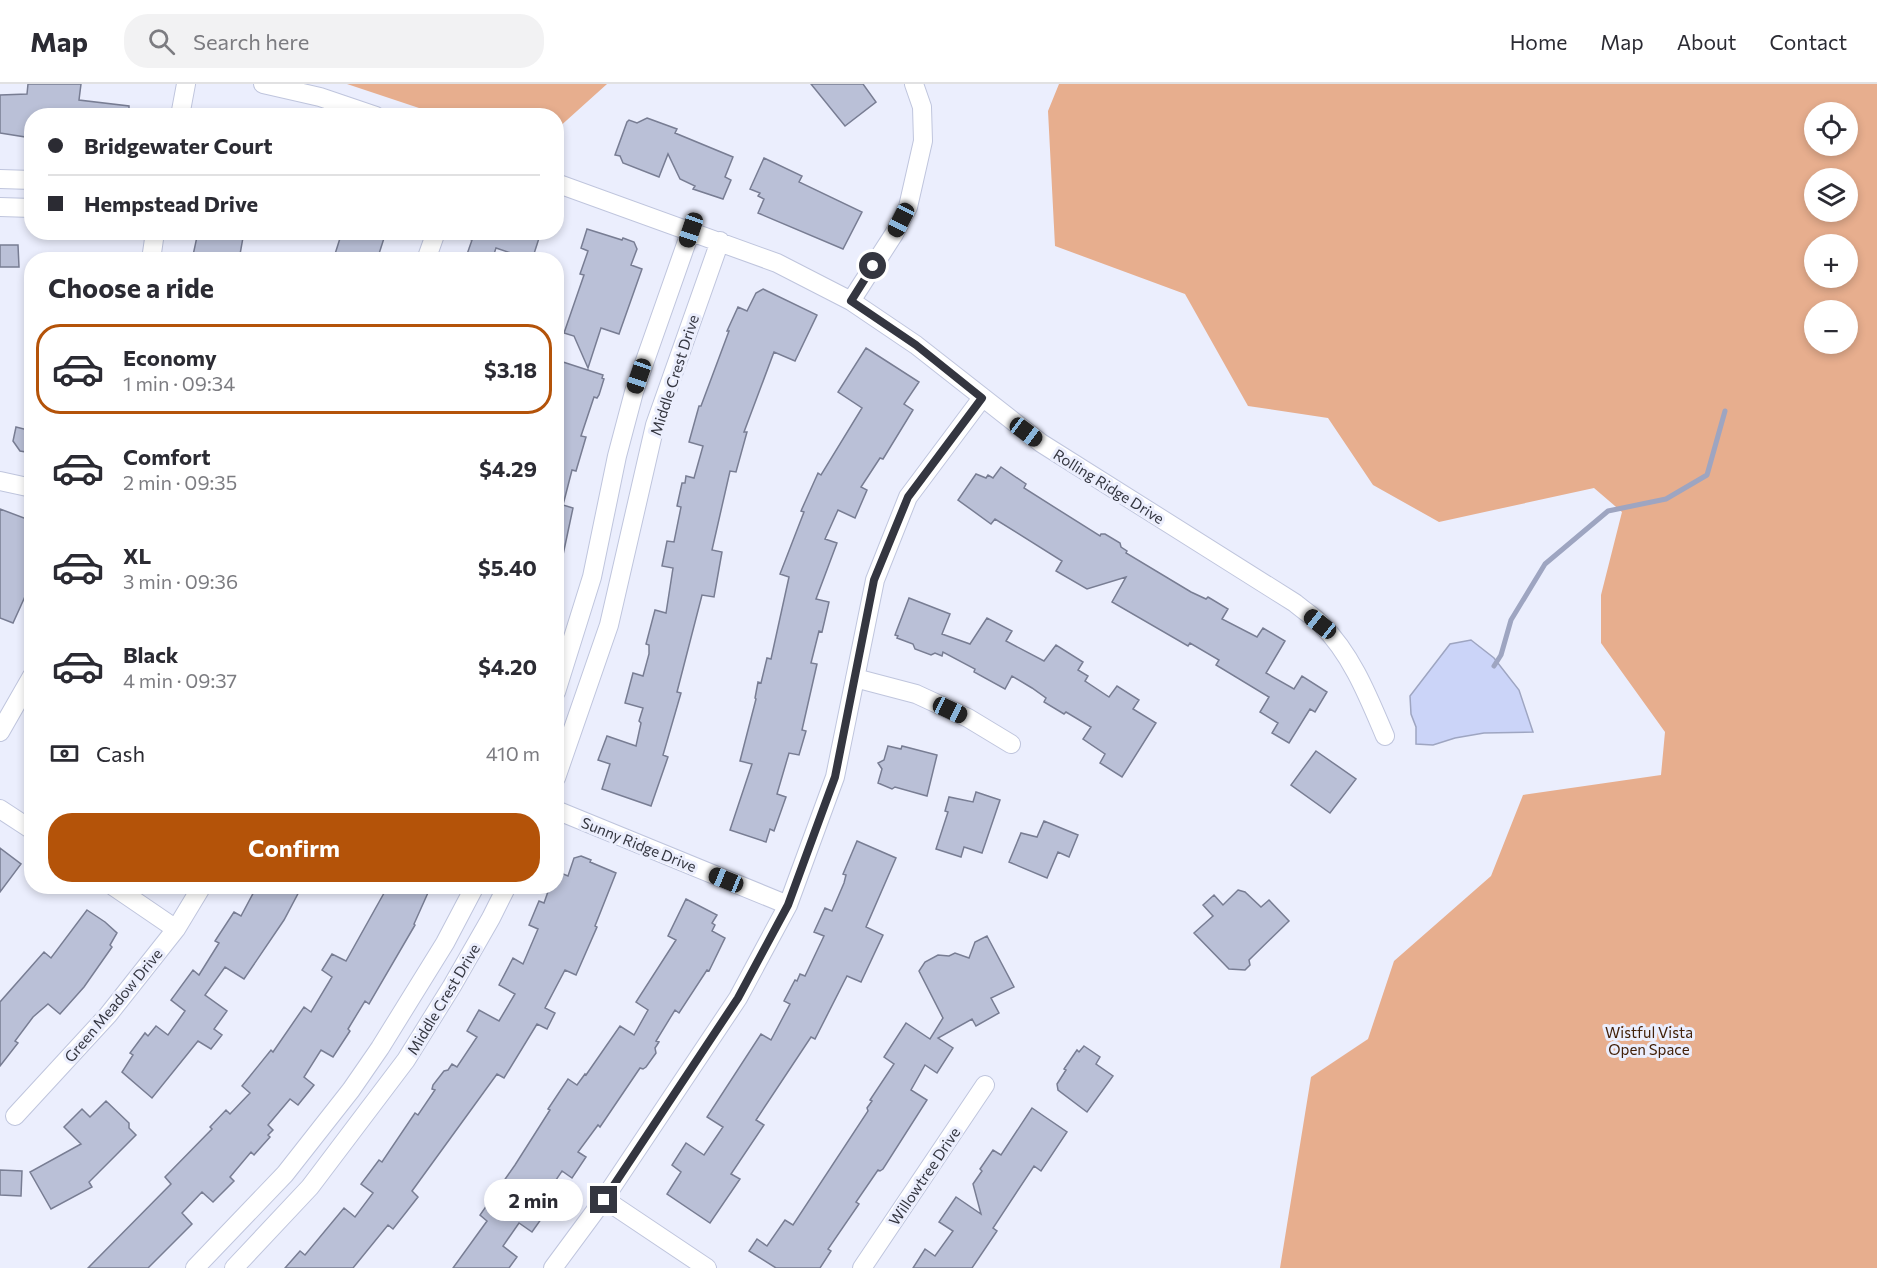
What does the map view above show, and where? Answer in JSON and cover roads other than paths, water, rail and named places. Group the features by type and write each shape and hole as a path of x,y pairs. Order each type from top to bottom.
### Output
{"street":[{"path":"182,108 186,84"},
{"path":"263,84 320,97 352,108"},
{"path":"851,301 894,234 908,207 923,141 922,107 914,84"},
{"path":"0,179 24,180"},
{"name":"Rolling Ridge Drive","path":"564,186 777,263 851,301 916,345 1041,443 1295,603 1320,624 1346,654 1365,689 1385,736"},
{"path":"0,207 24,208"},
{"name":"Middle Crest Drive","path":"564,666 592,577 617,456 634,392 691,230"},
{"name":"Middle Crest Drive","path":"564,755 609,625 663,397 720,241"},
{"path":"553,1268 604,1200 738,998 788,905 835,777 874,580 908,497 982,398"},
{"path":"0,481 24,486"},
{"path":"607,506 635,511"},
{"path":"855,678 916,694 968,718 1011,744"},
{"path":"0,732 24,690"},
{"path":"0,809 24,825"},
{"name":"Sunny Ridge Drive","path":"564,813 788,905"},
{"path":"125,894 176,929"},
{"name":"Green Meadow Drive","path":"15,1116 108,1015 176,929 197,894"},
{"name":"Middle Crest Drive","path":"195,1268 285,1174 351,1090 446,942 472,894"},
{"name":"Middle Crest Drive","path":"234,1268 310,1187 406,1060 452,986 503,894"},
{"name":"Willowtree Drive","path":"862,1268 986,1085"},
{"path":"351,1090 372,1107"},
{"path":"604,1200 707,1268"}],"water":[{"path":"1471,640 1494,658 1519,690 1533,732 1484,733 1433,745 1416,744 1416,727 1411,714 1410,696 1450,644"}],"waterway":[{"path":"1494,666 1501,655 1511,620 1545,564 1608,511 1666,499 1707,475 1725,411"}],"park label":[{"name":"Wistful Vista Open Space","path":"1649,1040"}]}
